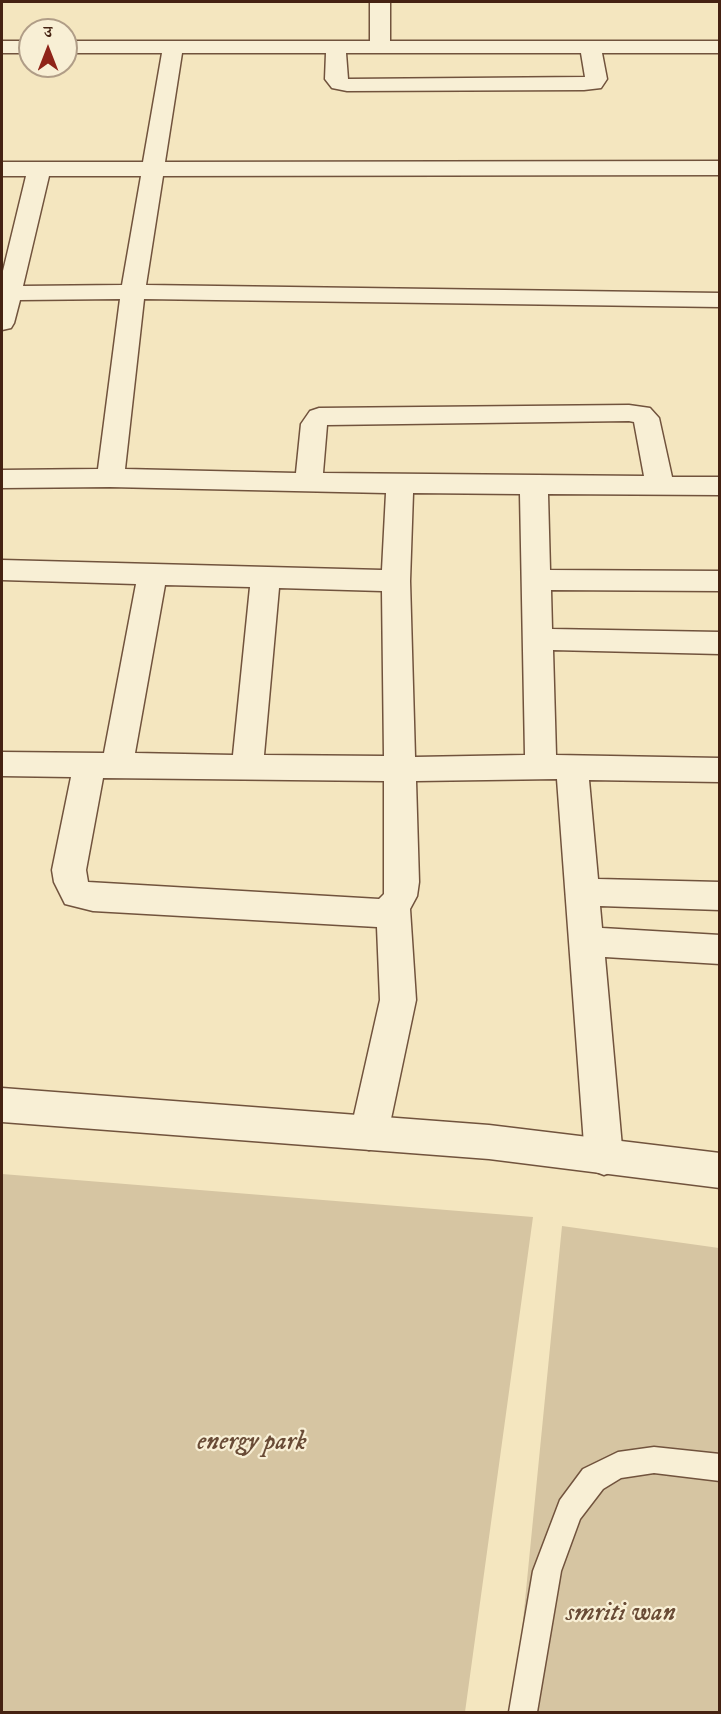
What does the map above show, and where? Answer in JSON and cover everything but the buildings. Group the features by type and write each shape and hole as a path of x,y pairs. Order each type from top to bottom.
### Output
{"street":[{"path":"380,2 380,48"},
{"path":"2,47 18,47"},
{"path":"78,47 720,47"},
{"path":"110,478 133,292 151,170 173,47"},
{"path":"336,47 336,80 348,85 585,84 596,79 590,47"},
{"path":"2,169 720,168"},
{"path":"2,323 5,293 39,169"},
{"path":"5,293 133,292 720,300"},
{"path":"309,482 314,424 319,417 330,415 629,413 641,414 646,418 660,486"},
{"path":"2,479 110,478 400,484 720,486"},
{"path":"369,1133 398,1000 393,908 400,896 402,882 396,581 400,484"},
{"path":"534,485 537,639 556,767 582,892 604,1158"},
{"path":"2,570 396,581"},
{"path":"152,575 103,766 69,870 71,882 77,894 93,897 380,913 393,908"},
{"path":"247,768 266,576"},
{"path":"536,580 720,581"},
{"path":"537,639 720,643"},
{"path":"2,764 247,768 556,767 720,770"},
{"path":"582,892 720,896"},
{"path":"586,940 720,950"},
{"path":"2,1105 489,1142 720,1171"}],"lane":[{"path":"523,1713 547,1571 570,1510 593,1479 618,1464 654,1460 720,1467"}],"green space":[{"name":"energy park","path":"2,1174 533,1217 465,1712 2,1712"},
{"name":"smriti wan","path":"562,1226 719,1248 719,1712 514,1712"}]}
